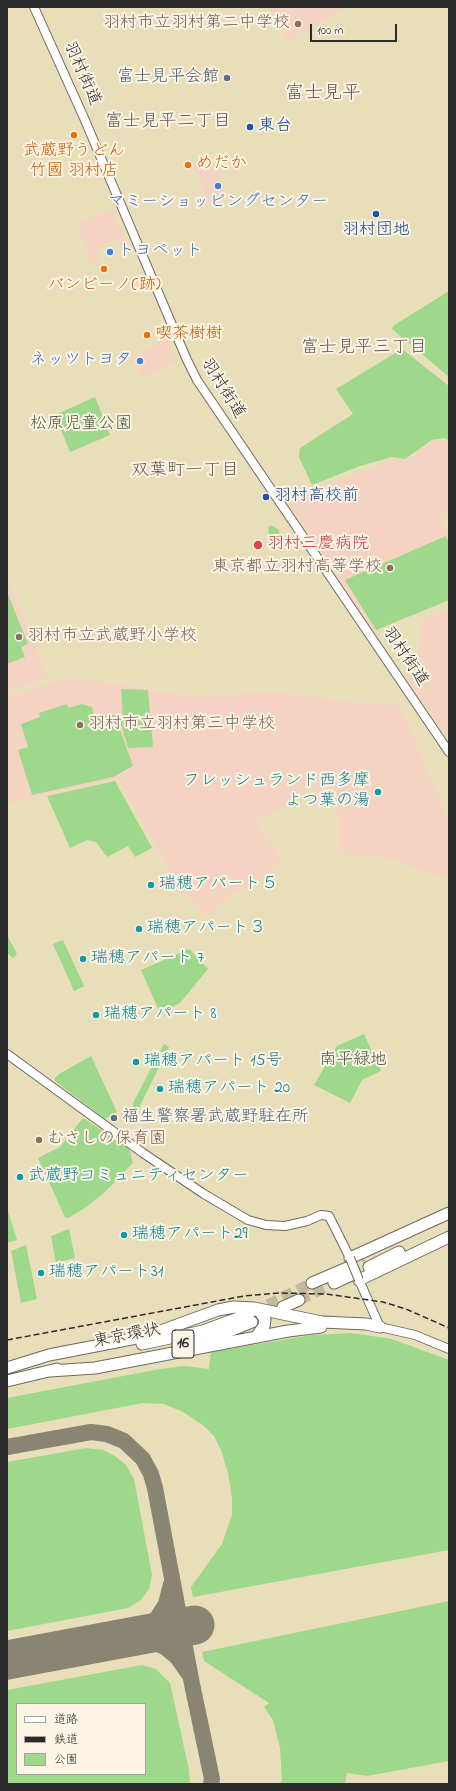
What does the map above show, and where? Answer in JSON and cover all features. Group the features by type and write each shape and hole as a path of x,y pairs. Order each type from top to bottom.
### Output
{"highway":[{"path":"334,1283 352,1270 449,1213"},
{"path":"449,1220 367,1263 449,1230"},
{"path":"312,1283 449,1237"},
{"path":"283,1307 299,1300"},
{"path":"7,1369 49,1355 147,1336 218,1310 234,1308 252,1315 366,1324 380,1327"},
{"path":"252,1315 262,1313 265,1320 262,1330 256,1337"},
{"name":"東京環状","path":"7,1381 203,1340 252,1315"},
{"path":"50,1371 95,1368 309,1328 380,1327"}],"main road":[{"name":"羽村街道","path":"34,7 81,111 152,281 197,380 449,752"},
{"path":"7,1054 143,1153 204,1194 248,1220 266,1225 285,1226 307,1221 321,1215 329,1216 352,1270 380,1327 415,1335 449,1349"}],"shaded area":[{"name":"羽村市立羽村第二中学校","path":"269,7 347,7 287,42"},
{"path":"209,155 228,194 210,204 192,165"},
{"path":"112,209 130,249 123,252 117,239 97,248 102,260 92,265 77,224"},
{"path":"166,338 177,361 141,378 132,358"},
{"name":"東京都立羽村高等学校","path":"444,441 449,443 449,513 441,515 449,534 449,601 373,632 288,501 390,460 405,461 432,442"},
{"name":"羽村市立武蔵野小学校","path":"7,577 48,677 7,692"},
{"path":"449,609 449,740 405,675 415,670 423,619"},
{"path":"66,678 149,688 155,752 150,691 197,696 276,692 359,703 399,705 449,820 449,879 390,859 339,853 339,815 308,783 287,805 256,821 282,861 266,874 236,892 206,917 176,883 118,778 7,804 7,698"}],"green space":[{"path":"449,291 449,377 392,329 393,326"},
{"path":"402,349 449,386 449,440 444,438 432,440 405,459 392,457 360,466 312,485 299,457 300,448 353,414 336,389"},
{"name":"松原児童公園","path":"95,397 110,435 70,452 55,415"},
{"path":"271,525 279,530 280,535 278,539 273,539 269,535 268,528"},
{"path":"446,536 449,543 449,600 376,630 345,580"},
{"path":"7,592 28,644 21,647 25,657 7,664"},
{"path":"121,689 148,690 153,747 128,748 119,718 123,717"},
{"path":"67,704 68,708 82,704 92,707 94,716 115,715 133,766 113,777 32,795 18,750 28,747 21,724 40,717 39,713"},
{"path":"115,781 152,848 135,857 128,846 107,857 96,842 87,840 70,848 47,796"},
{"path":"7,935 17,954 13,958 7,953"},
{"path":"63,940 84,986 74,991 53,944"},
{"path":"189,949 208,969 180,1003 160,1013 141,970"},
{"name":"南平緑地","path":"364,1034 381,1071 362,1080 350,1103 314,1085 337,1046"},
{"path":"164,1044 169,1047 135,1116 132,1110 134,1101"},
{"path":"91,1056 117,1112 105,1119 55,1081 55,1078 59,1074"},
{"path":"83,1118 129,1148 133,1163 105,1192 85,1208 68,1218 65,1217 38,1158 60,1147"},
{"path":"7,1208 17,1240 7,1243"},
{"path":"69,1229 75,1258 56,1263 51,1236"},
{"path":"26,1245 37,1299 21,1303 11,1251"},
{"path":"352,1333 392,1339 449,1360 449,1550 193,1597 191,1587 222,1544 232,1515 232,1497 228,1473 221,1450 214,1436 203,1425 183,1412 164,1404 143,1403 7,1429 7,1398 160,1369 184,1366 209,1369 211,1352 312,1335"},
{"path":"86,1448 103,1450 115,1456 126,1465 134,1479 152,1575 149,1589 141,1600 128,1608 7,1631 7,1462"},
{"path":"449,1601 449,1761 367,1776 347,1773 345,1784 281,1784 280,1748 273,1720 264,1707 269,1703 204,1661 202,1652"},
{"path":"142,1665 156,1669 170,1683 189,1770 190,1784 7,1784 7,1690"}],"taxiway":[{"path":"7,1447 91,1432 107,1434 124,1441 143,1459 151,1474 155,1488 192,1684 212,1779 211,1784"},
{"path":"127,1637 144,1629 157,1618 166,1604 171,1584"},
{"path":"123,1638 143,1638 165,1647 177,1657 188,1673"}],"runway":[{"path":"7,1660 195,1625"}],"tunnel":[{"path":"347,1268 365,1260"},
{"path":"351,1275 369,1267"},
{"path":"253,1312 312,1283"},
{"path":"299,1300 334,1283"}],"railway":[{"path":"7,1340 244,1296 280,1293 326,1294 383,1302 406,1309 449,1328"}],"place":[{"name":"羽村市立羽村第二中学校","path":"298,24"},
{"name":"富士見平会館","path":"227,78"},
{"name":"東台","path":"250,127"},
{"name":"武蔵野うどん 竹國 羽村店","path":"74,135"},
{"name":"めだか","path":"188,165"},
{"name":"マミーショッピングセンター","path":"218,186"},
{"name":"羽村団地","path":"376,214"},
{"name":"トヨペット","path":"110,252"},
{"name":"バンビーノ(跡)","path":"104,269"},
{"name":"喫茶樹樹","path":"147,335"},
{"name":"ネッツトヨタ","path":"140,361"},
{"name":"羽村高校前","path":"266,497"},
{"name":"羽村三慶病院","path":"258,545"},
{"name":"東京都立羽村高等学校","path":"390,568"},
{"name":"羽村市立武蔵野小学校","path":"19,637"},
{"name":"羽村市立羽村第三中学校","path":"80,725"},
{"name":"フレッシュランド西多摩 よつ葉の湯","path":"378,792"},
{"name":"瑞穂アパート５","path":"151,885"},
{"name":"瑞穂アパート３","path":"139,929"},
{"name":"瑞穂アパート 7","path":"83,959"},
{"name":"瑞穂アパート 8","path":"96,1015"},
{"name":"瑞穂アパート 15号","path":"136,1062"},
{"name":"瑞穂アパート 20","path":"160,1089"},
{"name":"福生警察署武蔵野駐在所","path":"114,1118"},
{"name":"むさしの保育園","path":"39,1140"},
{"name":"武蔵野コミュニティセンター","path":"20,1177"},
{"name":"瑞穂アパート29","path":"124,1235"},
{"name":"瑞穂アパート31","path":"41,1273"}],"district":[{"name":"富士見平","path":"323,95"},
{"name":"富士見平二丁目","path":"168,123"},
{"name":"富士見平三丁目","path":"364,349"},
{"name":"双葉町一丁目","path":"185,472"}]}
